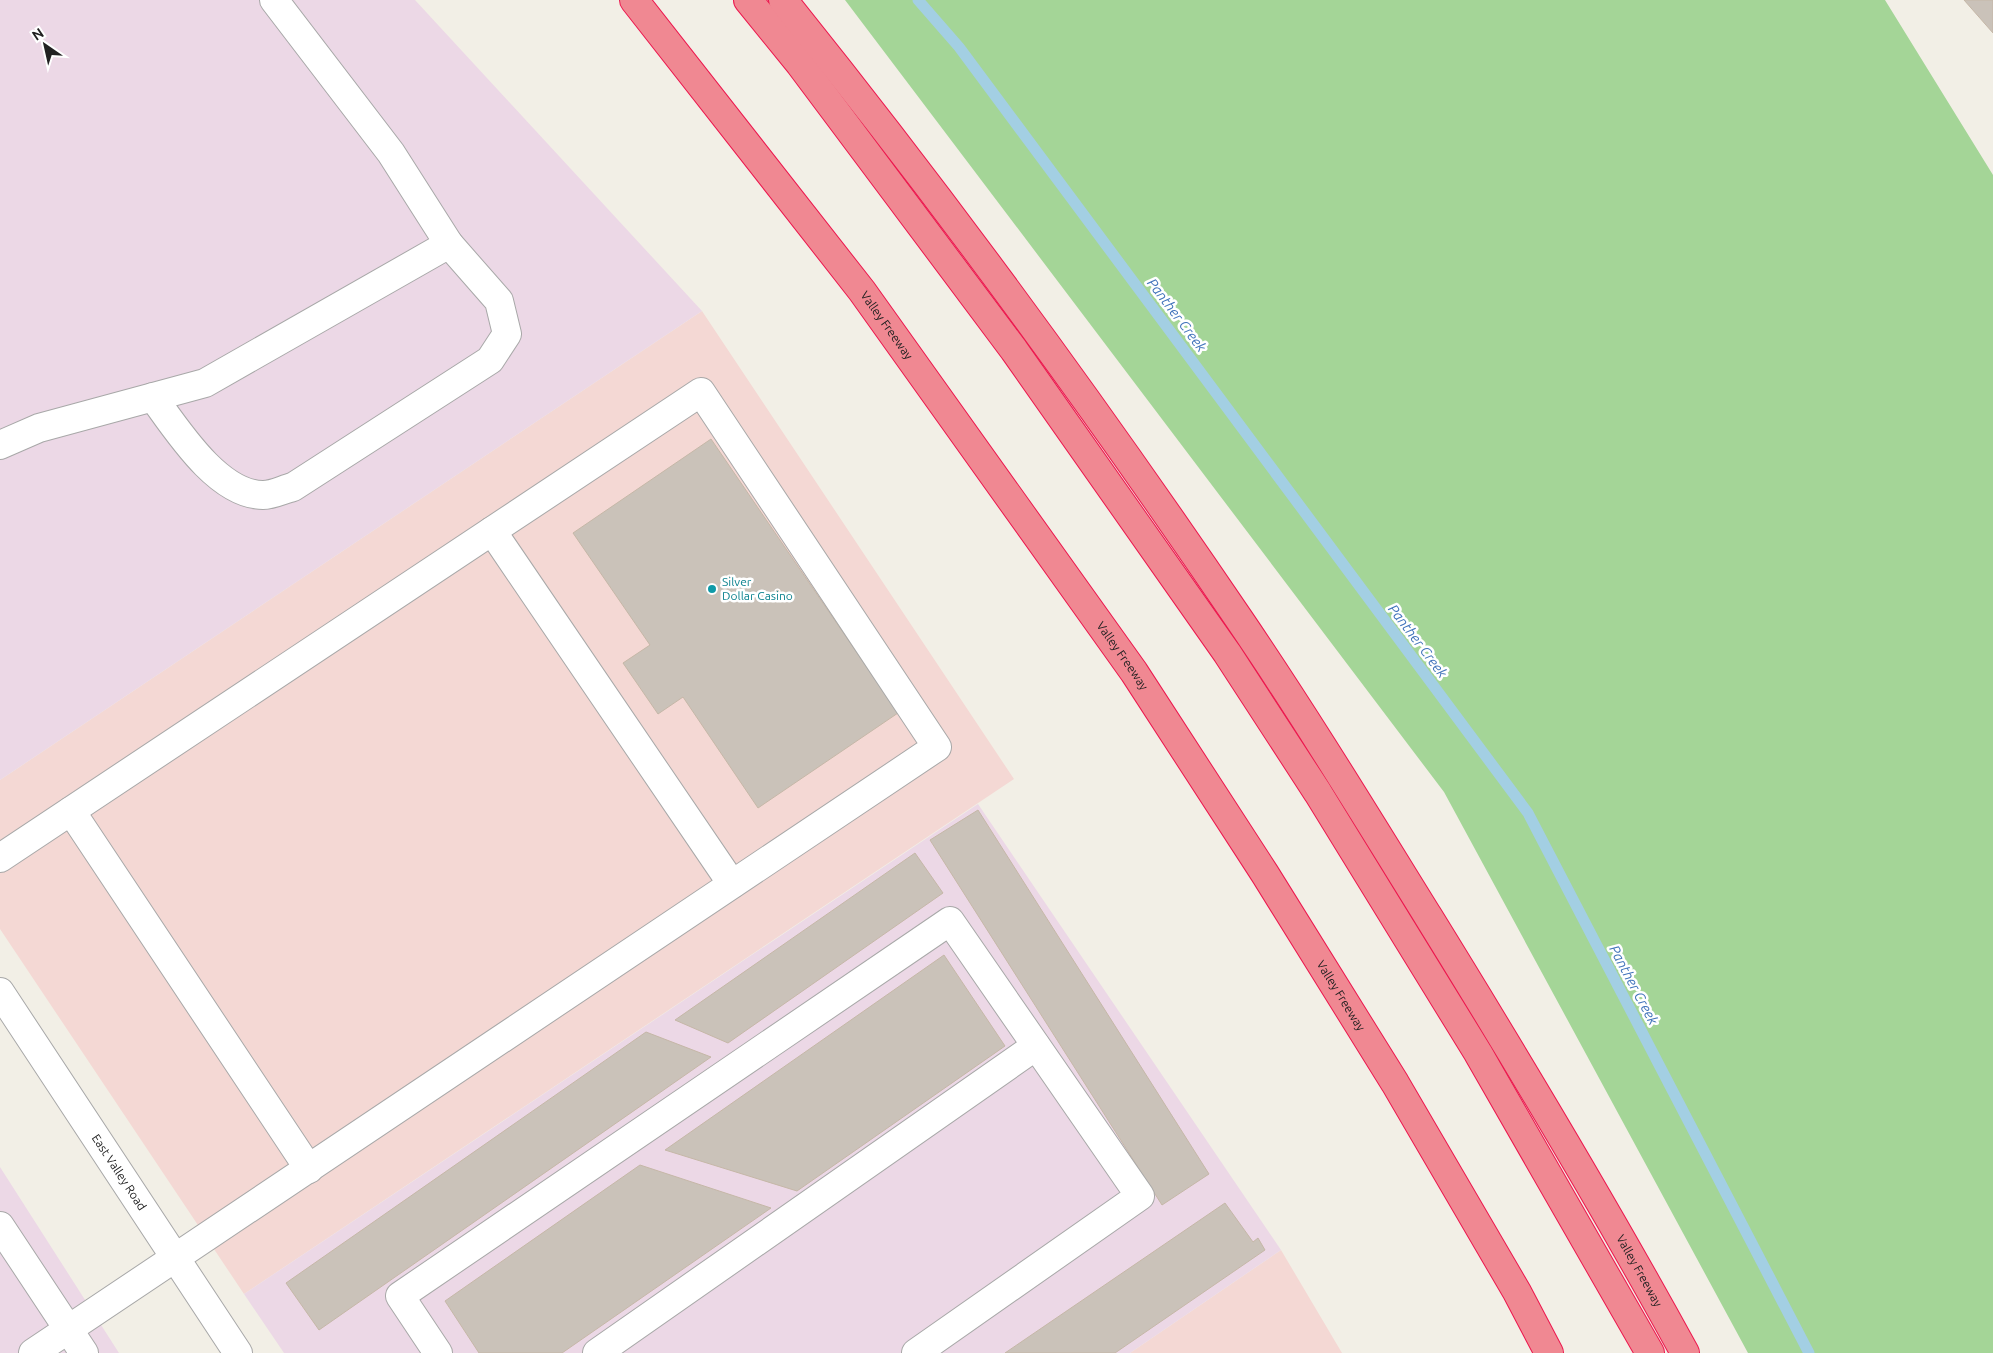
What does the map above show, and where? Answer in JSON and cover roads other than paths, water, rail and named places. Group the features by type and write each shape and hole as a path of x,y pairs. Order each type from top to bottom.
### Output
{"highway":[{"name":"Valley Freeway","path":"634,0 862,291 1134,672 1265,874 1395,1083 1517,1292 1550,1353"},
{"path":"748,0 800,64 1014,350 1227,653 1318,793 1473,1045 1650,1353"},
{"name":"Valley Freeway","path":"783,0 862,98 1064,367 1240,621 1355,798 1498,1028 1686,1353"}],"street":[{"path":"153,398 195,455 235,488 264,495 294,487 490,360 507,334 499,301 449,244 391,153 274,0"},
{"path":"0,445 39,428 205,384 449,244"},
{"path":"0,858 701,392 937,747 33,1353"},
{"path":"492,531 732,884"},
{"path":"71,811 309,1169"},
{"path":"438,1353 400,1296 950,921 1140,1196 916,1353"},
{"name":"East Valley Road","path":"0,992 238,1353"},
{"path":"596,1353 1036,1046"},
{"path":"0,1226 84,1353"}],"waterway":[{"name":"Panther Creek","path":"918,0 959,47 1528,813 1809,1353"}],"place":[{"name":"Silver Dollar Casino","path":"712,589"}]}
